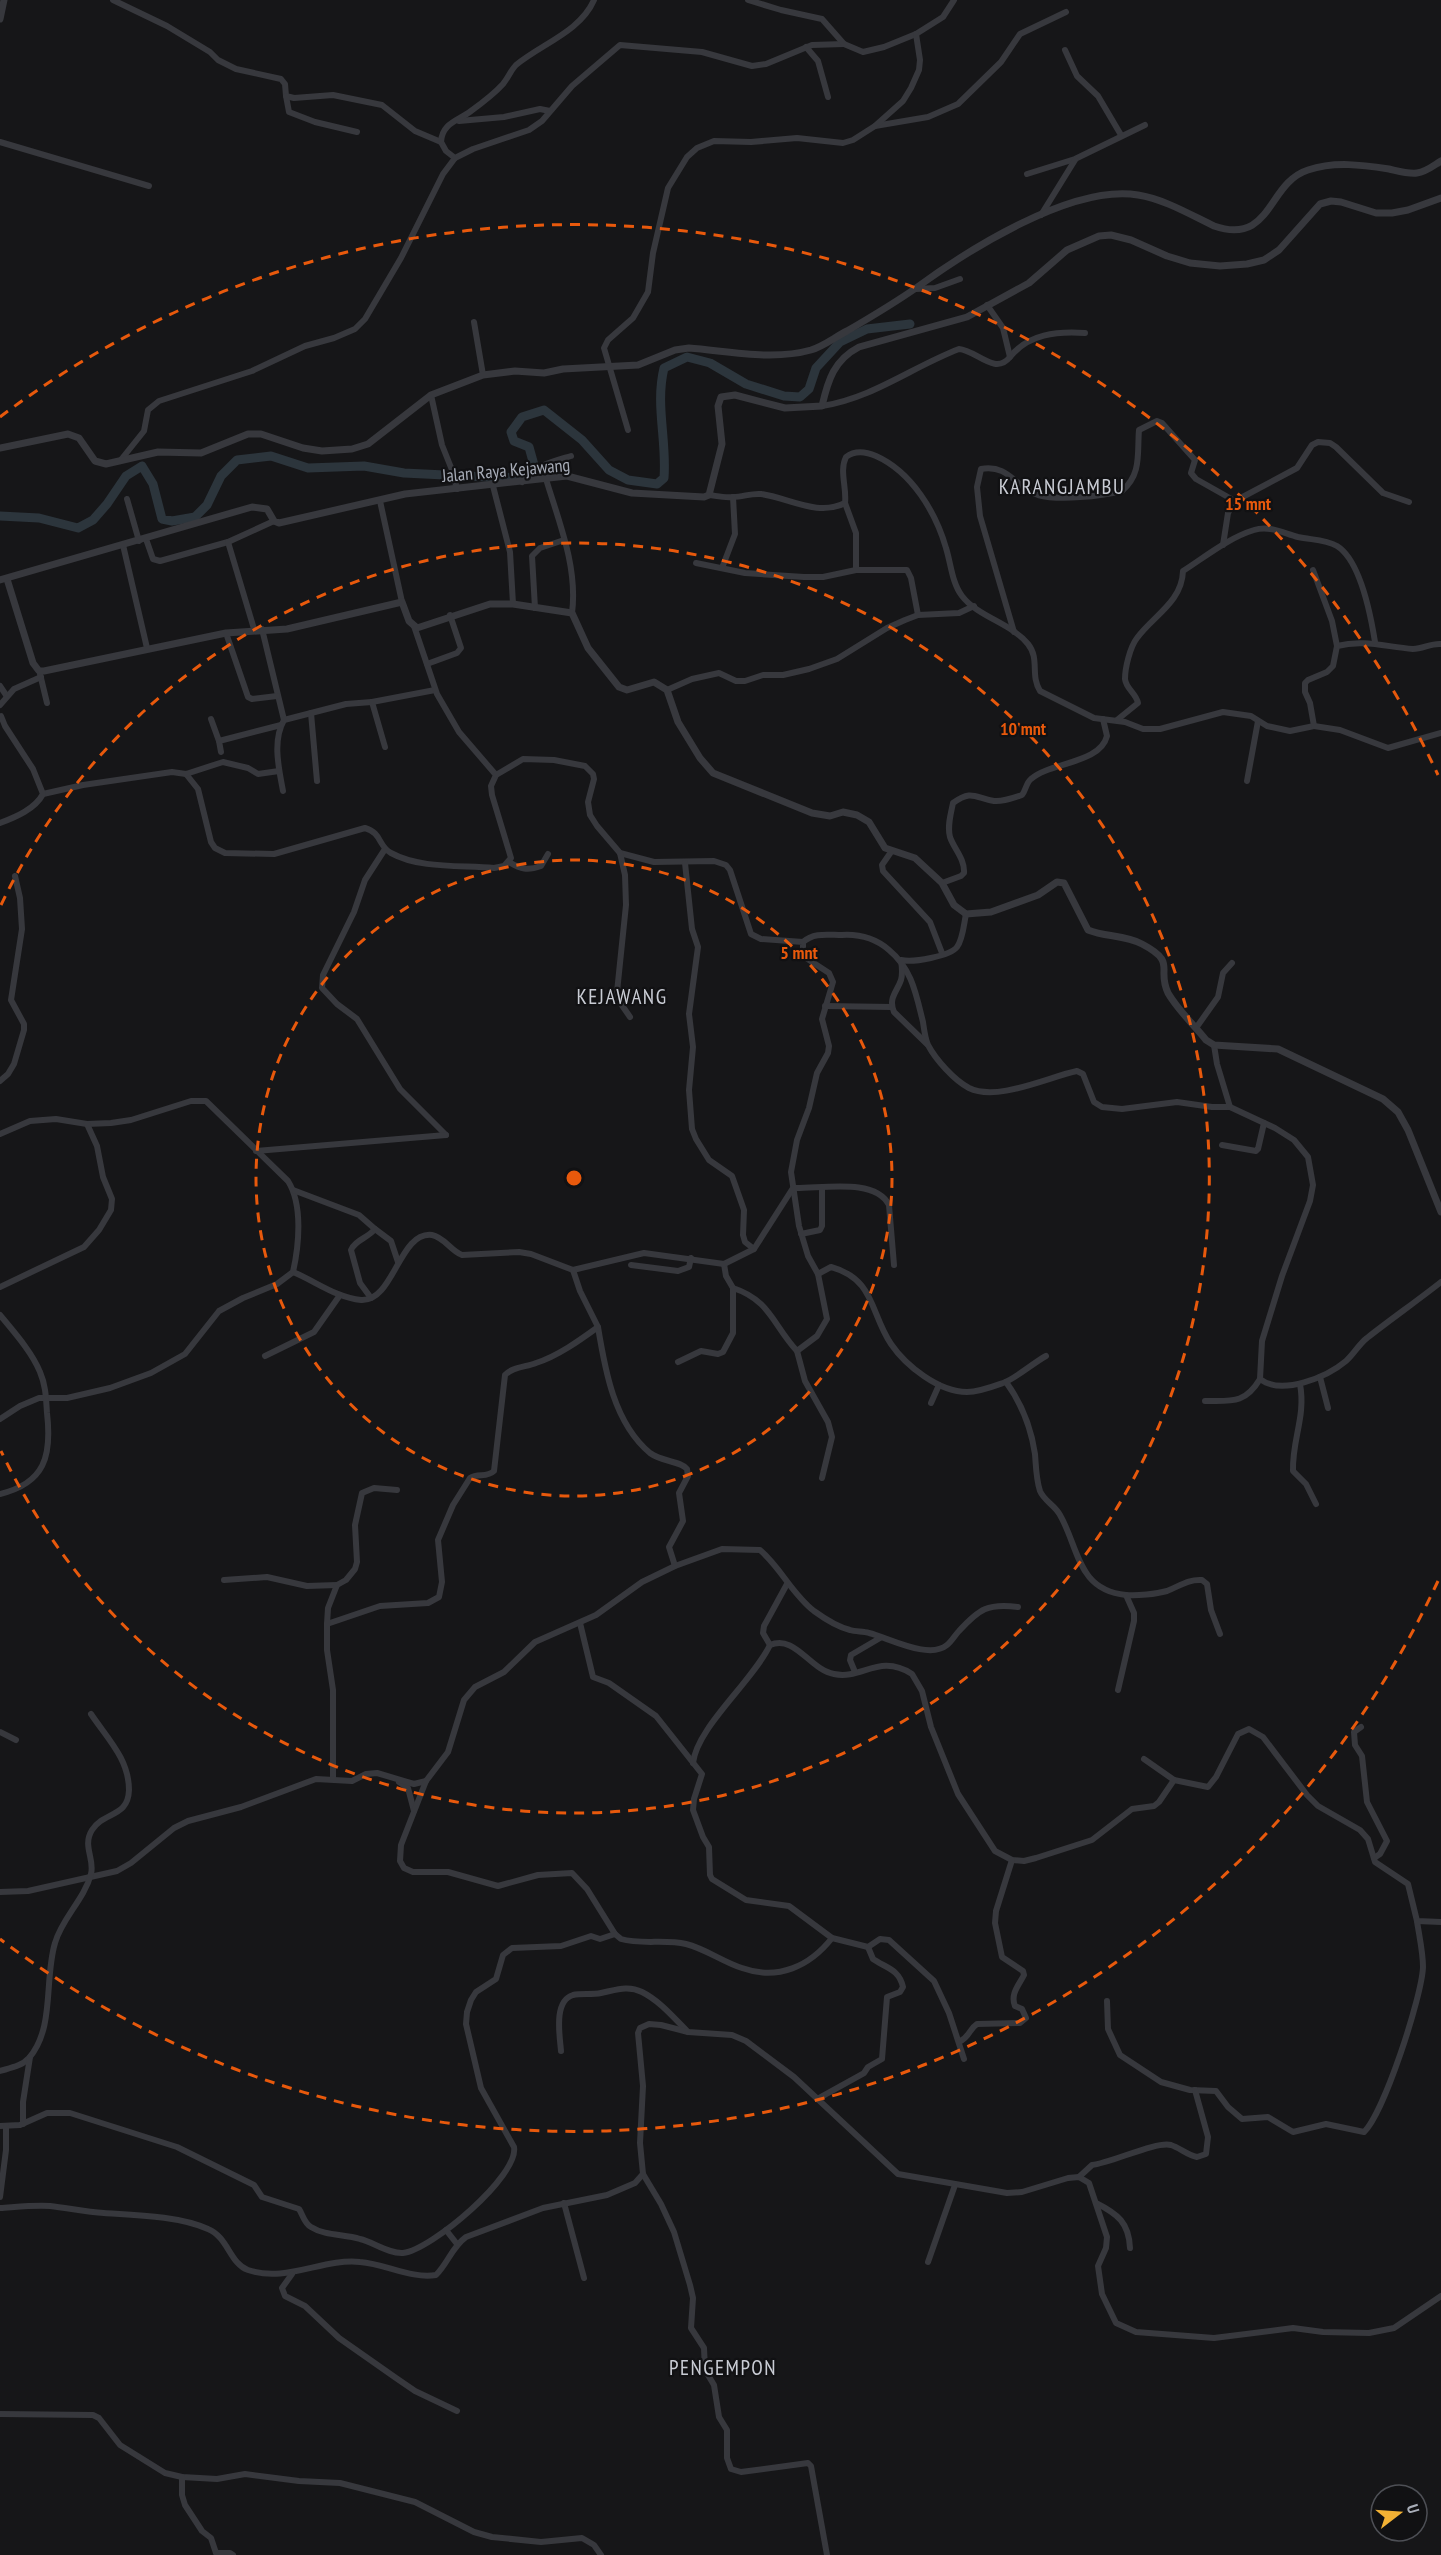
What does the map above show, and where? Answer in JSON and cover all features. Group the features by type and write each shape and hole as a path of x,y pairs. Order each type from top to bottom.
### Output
{"street":[{"path":"0,19 4,0"},
{"path":"113,0 166,26 236,69 282,79 285,84 289,112 315,122 357,132"},
{"path":"455,158 446,151 441,141 444,128 459,121 492,95 514,66 565,33 589,10 593,0 583,0"},
{"path":"748,0 822,19 844,45"},
{"path":"118,463 144,431 148,410 159,401 252,371 305,346 355,329 365,319 401,258 443,174 455,158 473,149 529,130 542,122 572,86 620,45 702,52 752,66 766,64 818,43 844,45 856,51 869,52 916,34 943,17 954,0"},
{"path":"875,126 928,117 958,104 1001,62 1020,34 1066,12"},
{"path":"628,430 608,368 606,343 633,318 648,292 653,253 668,188 687,157 697,148 714,141 751,142 797,138 843,143 875,126 903,101 916,78 920,60 916,34"},
{"path":"806,47 818,61 828,97"},
{"path":"1065,50 1077,76 1098,96 1121,135"},
{"path":"286,96 294,98 333,95 382,105 416,131 441,141"},
{"path":"459,121 504,117 540,109 550,111"},
{"path":"1027,174 1075,159 1145,125"},
{"path":"0,142 149,186"},
{"path":"1041,216 1075,159"},
{"path":"0,448 68,434 79,438 95,461 101,464 118,463 158,452 201,453 248,434 261,434 303,448 321,451 352,450 368,444 431,395 496,372 544,373 563,369 638,365 675,350 689,348 772,355 813,349 871,319 946,267 1000,235 1058,208 1092,197 1137,194 1225,230 1239,230 1263,218 1289,181 1302,172 1316,167 1358,164 1416,174 1427,171 1441,161"},
{"path":"822,406 828,379 835,367 849,352 859,347 958,321 974,314 1029,283 1067,250 1099,236 1117,236 1131,240 1167,256 1190,263 1220,266 1247,264 1264,260 1279,250 1320,204 1331,201 1341,202 1376,213 1392,213 1408,210 1441,198"},
{"path":"915,289 935,288 960,279"},
{"path":"987,305 1003,328 1010,357"},
{"path":"474,322 483,375"},
{"path":"845,503 836,508 826,509 759,494 733,497 709,495 722,444 718,406 721,397 735,395 785,408 841,403 866,394 959,349 993,363 1002,364 1017,348 1034,338 1054,334 1084,333"},
{"path":"431,395 442,445 455,479 456,489"},
{"path":"1014,632 980,516 977,487 981,469 996,468 1003,471 1028,490 1040,495 1074,496 1122,491 1134,478 1140,430 1157,421 1162,423 1195,460 1191,473 1235,501"},
{"path":"1223,545 1228,513 1235,501 1296,468 1312,445 1318,442 1330,443 1336,447 1383,493 1409,502"},
{"path":"856,570 856,533 845,503 843,472 844,461 848,454 859,452 870,454 897,469 913,485 931,511 947,549 957,588 963,597 1026,641 1035,656 1034,676 1040,691 1078,711 1151,730 1223,712 1243,714 1267,726 1290,731 1314,726 1340,730 1388,748 1441,733"},
{"path":"522,483 535,469 549,462 571,456"},
{"name":"Jalan Raya Kejawang","path":"274,521 283,522 405,494 575,477 605,488 632,493 698,498 709,495"},
{"path":"546,479 572,577 574,597 572,614 588,648 619,687 627,690 654,682 667,690 678,722 699,758 713,773 812,813 830,816 843,812 857,814 869,822 885,848 891,852 915,858 942,883 954,905 966,914 991,912 1038,895 1057,882 1064,883 1088,930 1139,942 1161,958 1165,964 1169,994 1214,1048 1230,1107"},
{"path":"493,486 510,552 513,604"},
{"path":"722,568 735,534 733,497"},
{"path":"47,703 40,674 33,663 3,580 100,550 143,540 252,507 267,509 274,521 228,542 158,561 152,557 143,540 127,499"},
{"path":"380,501 405,614 414,626 435,690 459,732 496,775"},
{"path":"1117,720 1138,703 1125,678 1133,645 1179,590 1183,571 1223,545 1252,530 1267,528 1306,539 1326,541 1339,547 1356,571 1369,606 1375,642"},
{"path":"535,608 532,556 540,548 564,540"},
{"path":"228,542 258,629 277,696 282,723 278,751 283,791"},
{"path":"123,545 147,648"},
{"path":"696,563 745,573 804,577 823,577 856,570 907,570 911,578 918,615"},
{"path":"1313,570 1332,621 1337,646 1333,666 1328,672 1311,678 1305,683 1305,692 1310,703 1314,726"},
{"path":"0,705 6,695 40,674 147,648 226,633 258,629 287,629 402,602"},
{"path":"414,626 417,628 450,615 490,604 513,604 572,614"},
{"path":"667,690 719,673 736,681 745,681 763,675 783,675 809,669 837,659 887,628 918,615 950,615 966,611 974,606"},
{"path":"427,664 457,652 461,648 450,615"},
{"path":"226,633 248,697 252,699 277,696"},
{"path":"1337,646 1358,641 1418,649 1431,644 1441,644"},
{"path":"0,686 6,695"},
{"path":"219,741 346,704 372,702 435,690"},
{"path":"372,702 385,747"},
{"path":"311,713 317,781"},
{"path":"1,716 26,757 44,794"},
{"path":"211,719 221,752"},
{"path":"942,883 964,873 957,848 950,837 953,803 966,795 974,794 991,801 1022,795 1033,777 1086,758 1103,744 1107,736 1102,719"},
{"path":"1247,781 1258,721"},
{"path":"509,862 510,853 492,795 491,786 496,775 524,759 554,760 585,766 593,774 594,779 588,802 591,815 597,826 620,853 625,875 626,905 617,992 619,1001 630,1017"},
{"path":"0,823 27,810 44,794 82,785 172,772 186,774 223,762 248,768 258,774 279,771"},
{"path":"186,774 198,789 211,842 219,851 225,853 274,854 365,828 376,833 385,849 417,862 494,868 509,862 525,870 531,870 541,866 548,854"},
{"path":"256,1151 446,1135 400,1089 357,1019 337,1004 322,988 323,975 354,912 365,880 385,849"},
{"path":"891,852 882,865 883,871 930,922 942,953"},
{"path":"620,853 654,862 714,861 726,865 730,870 754,937 803,942"},
{"path":"685,863 692,929 698,947 689,1014 693,1047 688,1090 692,1129 709,1160 732,1176 744,1210 745,1242 754,1248"},
{"path":"0,1081 14,1064 24,1030 24,1023 11,999 22,929 20,898 15,876"},
{"path":"901,960 914,962 926,960 955,949 959,944 966,914"},
{"path":"797,1351 818,1336 827,1318 818,1274 801,1234 791,1172 794,1149 809,1108 817,1073 828,1053 829,1046 822,1019 832,987 831,977 826,970 803,956 803,942 807,938 822,934 856,934 877,942 901,960 910,974 928,1044"},
{"path":"901,960 902,973 891,1000 894,1012 928,1044 960,1081 978,1091 1022,1087 1077,1071 1083,1074 1094,1102 1102,1107 1122,1109 1177,1102 1230,1107 1294,1140 1308,1157 1313,1185 1310,1201 1282,1276 1262,1341 1260,1379 1248,1395 1234,1401 1205,1401"},
{"path":"1196,1028 1218,997 1223,973 1232,963"},
{"path":"825,1006 892,1007"},
{"path":"1214,1048 1278,1049 1383,1099 1398,1112 1408,1130 1438,1195 1441,1212"},
{"path":"0,1134 30,1121 56,1119 87,1124 131,1120 182,1103 206,1101 256,1151 280,1171 293,1190 298,1236 293,1272 277,1284 231,1303 219,1311 185,1354 151,1373 110,1388 67,1398 47,1397 30,1402 0,1419"},
{"path":"1222,1145 1256,1151 1264,1123"},
{"path":"0,1287 84,1247 99,1230 111,1210 112,1199 103,1177 97,1146 87,1124"},
{"path":"793,1188 860,1187 885,1197 889,1205 894,1265"},
{"path":"293,1272 340,1295 363,1300 371,1298 380,1292 398,1262 416,1240 432,1235 440,1238 454,1252 462,1255 531,1254 573,1270 644,1253 724,1264 754,1248 793,1188"},
{"path":"801,1234 820,1230 822,1226 822,1188"},
{"path":"293,1190 359,1215 391,1241 398,1262"},
{"path":"371,1298 360,1283 351,1250 353,1245 369,1236 375,1229"},
{"path":"632,1265 678,1271 689,1267 691,1258"},
{"path":"678,1362 701,1351 718,1354 723,1352 733,1333 733,1288 726,1276 724,1264"},
{"path":"818,1274 831,1268 844,1272 858,1283 873,1302 891,1344 916,1370 939,1385 965,1392 981,1390 1006,1382 1046,1356"},
{"path":"573,1270 580,1291 598,1327 610,1387 629,1429 655,1457 681,1464 687,1469 688,1476 679,1493 683,1521 669,1547 675,1566"},
{"path":"1260,1379 1271,1384 1300,1384 1320,1377 1344,1363 1365,1340 1441,1282"},
{"path":"733,1288 747,1292 759,1300 772,1314 783,1335 797,1351 805,1381 828,1422 832,1437 822,1478"},
{"path":"265,1356 314,1332 340,1295"},
{"path":"0,1315 36,1364 47,1397 48,1453 40,1472 23,1486 0,1494"},
{"path":"327,1624 380,1606 428,1604 438,1597 442,1582 438,1540 453,1505 470,1478 474,1475 490,1475 494,1471 505,1375 511,1370 550,1357 598,1327"},
{"path":"1320,1377 1328,1408"},
{"path":"1006,1382 1027,1419 1041,1492 1046,1500 1056,1507 1083,1571 1105,1590 1126,1595 1166,1591 1188,1581 1202,1580 1207,1584 1210,1610 1220,1634"},
{"path":"1300,1384 1304,1406 1296,1440 1293,1471 1306,1484 1316,1504"},
{"path":"931,1403 939,1385"},
{"path":"224,1581 267,1577 307,1586 336,1585 346,1580 355,1569 357,1562 355,1525 363,1493 374,1488 397,1490"},
{"path":"832,1938 804,1965 774,1971 743,1969 699,1948 685,1944 664,1941 627,1941 615,1934 587,1889 572,1873 538,1875 498,1886 448,1872 413,1872 404,1868 400,1861 401,1845 426,1781 448,1752 460,1711 468,1694 475,1687 504,1672 535,1642 596,1615 642,1582 675,1566 722,1549 760,1550 774,1563 787,1584 814,1611 834,1624 928,1650 940,1649 947,1645 977,1612 994,1606 1018,1606"},
{"path":"770,1646 763,1633 764,1626 787,1584"},
{"path":"333,1779 333,1690 327,1650 327,1624 328,1608 336,1585"},
{"path":"1118,1690 1134,1621 1134,1613 1126,1595"},
{"path":"580,1623 592,1677 609,1683 656,1716 702,1774 693,1810 702,1837 709,1847 712,1879 746,1900 789,1906 832,1938 868,1947 880,1939 889,1940 926,1972 942,1993 964,2060"},
{"path":"855,1672 850,1660 851,1655 880,1638"},
{"path":"693,1763 694,1754 704,1734 746,1683 770,1646 776,1643 787,1643 807,1660 832,1674 845,1675 868,1667 886,1666 907,1671 917,1679 958,1794 995,1851 1012,1860 1024,1861 1092,1840 1132,1809 1154,1806 1160,1802 1174,1780"},
{"path":"23,2124 23,2102 30,2057 42,2029 54,1944 60,1928 89,1878 91,1867 88,1839 92,1829 110,1815 124,1808 128,1802 129,1790 125,1763 91,1713"},
{"path":"1361,1727 1354,1732 1354,1740 1362,1756 1367,1802 1387,1841 1380,1854 1374,1858"},
{"path":"1107,2001 1108,2029 1120,2055 1161,2082 1195,2090 1216,2091 1242,2119 1268,2117 1293,2132 1326,2124 1364,2132 1371,2124 1380,2105 1416,2005 1423,1966 1417,1921 1408,1884 1379,1866 1364,1834 1306,1796 1278,1754 1256,1732 1249,1729 1238,1734 1216,1777 1208,1787 1174,1780 1144,1759"},
{"path":"0,1732 16,1740"},
{"path":"0,1892 28,1891 117,1871 131,1863 155,1841 188,1821 241,1807 316,1779 352,1781 366,1774 377,1773 417,1785 426,1781"},
{"path":"393,1778 408,1788 414,1811"},
{"path":"959,2042 969,2036 972,2027 976,2024 1016,2024 1026,2020 1022,2009 1015,2006 1012,2001 1024,1976 1023,1971 1002,1958 995,1923 996,1911 1012,1860"},
{"path":"1417,1921 1441,1922"},
{"path":"0,2197 6,2150 3,2126 23,2124 47,2113 70,2113 177,2147 254,2185 262,2197 299,2209 305,2222 312,2228 359,2238 394,2252 411,2251 425,2245 446,2230 505,2174 515,2154 514,2147 482,2088 466,2024 467,2012 476,1992 496,1979 503,1955 512,1948 561,1946 591,1936 600,1939 615,1934"},
{"path":"817,2099 864,2073 868,2067 882,2059 887,1997 900,1992 903,1987 897,1973 889,1966 873,1959 868,1947"},
{"path":"561,2051 560,2016 565,2002 576,1994 590,1995 626,1987 635,1989 664,2007 688,2032"},
{"path":"827,2555 816,2490 811,2466 808,2463 741,2472 731,2469 727,2458 727,2430 719,2417 714,2385 705,2370 704,2348 691,2328 693,2298 690,2285 674,2232 643,2174 640,2143 643,2086 638,2033 640,2028 649,2024 688,2032 732,2035 746,2041 794,2077 891,2170 912,2178 991,2192 1015,2192 1079,2177 1092,2164 1105,2164 1134,2152 1168,2144 1197,2157 1206,2154 1208,2137 1195,2090"},
{"path":"0,2071 19,2065 30,2057"},
{"path":"0,2208 50,2206 81,2212 154,2217 199,2225 218,2235 242,2267 249,2271 292,2274 338,2262 360,2262 422,2277 436,2275 445,2266 457,2244 478,2232 564,2203 607,2195 635,2183 643,2174"},
{"path":"1079,2177 1089,2183 1107,2244 1098,2266 1102,2294 1112,2318 1128,2330 1159,2335 1214,2338 1293,2328 1323,2332 1369,2332 1394,2328 1441,2296"},
{"path":"928,2262 955,2185"},
{"path":"564,2203 584,2278"},
{"path":"1096,2203 1111,2212 1126,2226 1130,2233 1130,2248"},
{"path":"446,2230 457,2244"},
{"path":"292,2274 282,2288 285,2296 305,2306 333,2334 396,2378 434,2401 457,2411"},
{"path":"0,2414 96,2416 126,2450 165,2473 182,2477 217,2479 245,2474 271,2475 299,2481 340,2482 415,2502 474,2532 492,2537 541,2542 582,2538 594,2545 601,2555"},
{"path":"182,2477 183,2500 202,2531 211,2538 214,2550 216,2553 233,2555"}],"waterway":[{"path":"0,516 39,518 78,528 93,520 126,476 142,466 153,484 162,519 172,521 195,517 207,505 221,476 237,460 271,456 308,468 364,466 404,473 506,478 519,476 534,465 529,447 514,441 511,432 522,417 544,410 582,440 609,470 628,480 657,484 664,478 661,409 664,368 687,357 710,363 746,384 784,396 800,397 809,389 816,368 840,342 867,329 910,324"}],"district":[{"name":"KARANGJAMBU","path":"1062,486"},
{"name":"KEJAWANG","path":"622,996"},
{"name":"PENGEMPON","path":"723,2367"}]}
